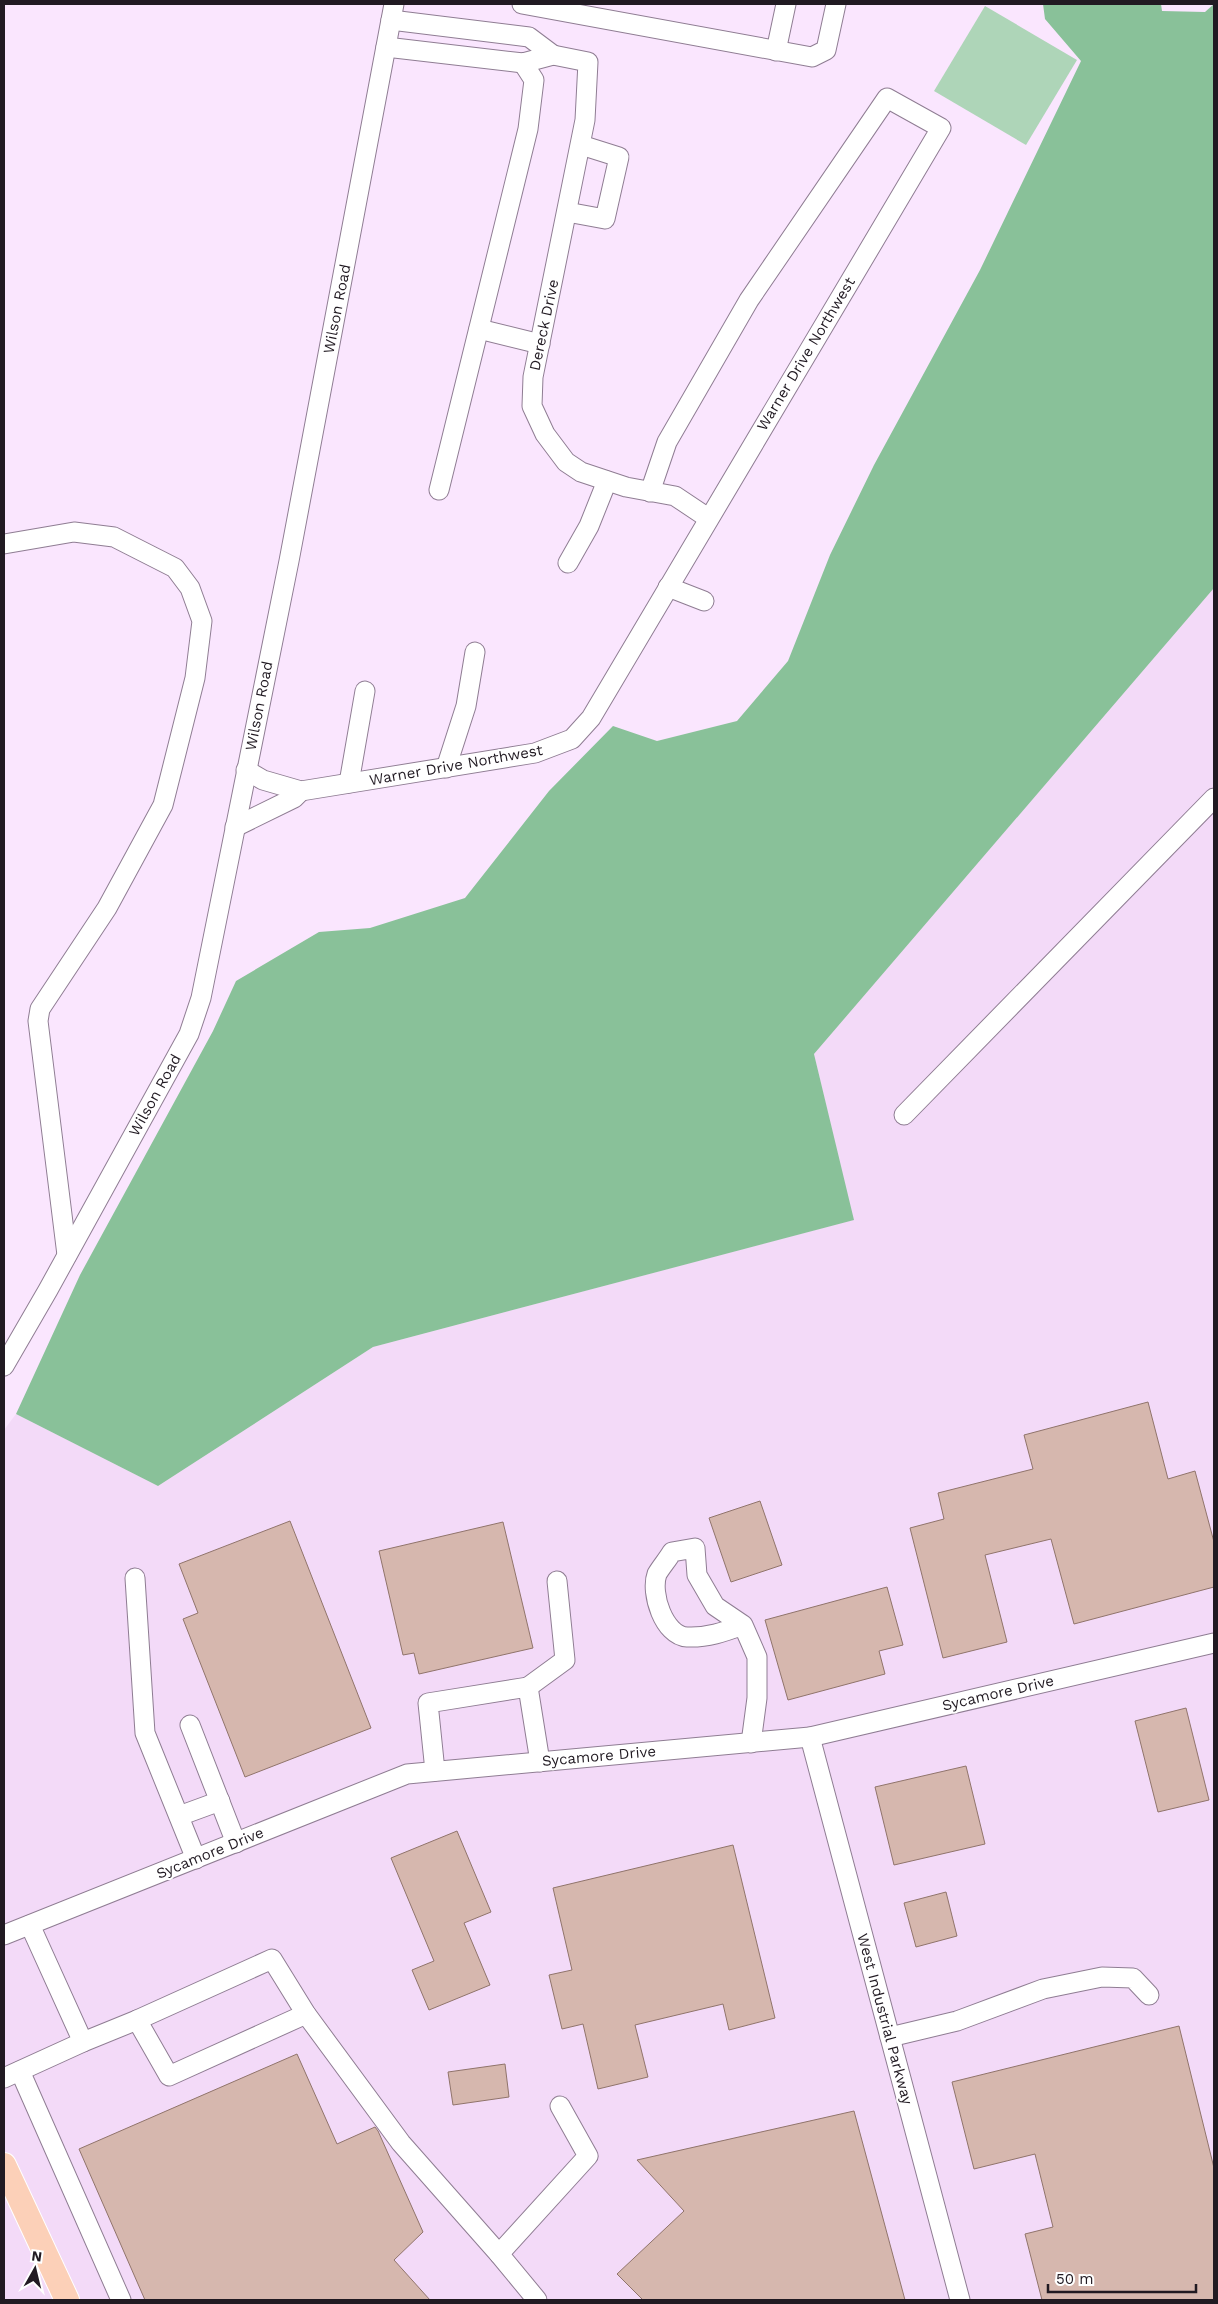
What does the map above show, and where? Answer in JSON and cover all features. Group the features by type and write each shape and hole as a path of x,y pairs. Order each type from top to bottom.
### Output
{"main road":[{"path":"4,2165 67,2300"}],"street":[{"path":"528,4 575,9 812,58 826,50 836,4"},
{"path":"776,51 786,4"},
{"name":"Wilson Road","path":"4,1366 189,1034 201,998 289,562 393,12"},
{"name":"Dereck Drive","path":"393,12 529,37 553,55 588,62 586,120 533,377 532,406 545,434 566,462 580,472 650,492 675,496 708,518"},
{"name":"Dereck Drive","path":"386,47 523,63 553,55"},
{"path":"439,490 528,129 534,80 523,63"},
{"name":"Warner Drive Northwest","path":"246,770 263,780 301,791 535,753 572,739 591,718 941,128 887,98 749,300 667,442 650,492"},
{"path":"567,212 605,219 619,156 581,145"},
{"path":"479,329 540,344"},
{"path":"568,563 589,526 607,481"},
{"path":"4,544 74,532 114,536 175,568 190,588 202,621 195,678 163,805 107,908 40,1009 38,1021 67,1255"},
{"path":"668,587 704,601"},
{"path":"446,768 466,706 475,652"},
{"path":"349,783 365,691"},
{"path":"235,826 294,798 301,791"},
{"path":"904,1115 1214,798"},
{"path":"743,1625 712,1636 684,1637 667,1624 655,1599 657,1575 672,1552 695,1548 697,1575 715,1606 743,1625 757,1657 757,1698 751,1742"},
{"path":"135,1578 146,1733 196,1859"},
{"path":"435,1771 428,1703 528,1687 565,1660 557,1581"},
{"name":"Sycamore Drive","path":"4,1935 408,1774 810,1737 1214,1643"},
{"path":"528,1687 540,1762"},
{"path":"190,1725 236,1843"},
{"name":"West Industrial Parkway","path":"810,1737 960,2300"},
{"path":"179,1816 220,1801"},
{"path":"30,1925 83,2042"},
{"path":"122,2300 12,2074 272,1959 306,2014 401,2143 500,2254 537,2300"},
{"path":"890,2037 957,2021 1043,1989 1102,1977 1133,1978 1149,1995"},
{"path":"137,2020 168,2076 306,2014"},
{"path":"500,2254 588,2156 560,2106"}],"shaded area":[{"path":"1214,588 1214,2300 4,2300 4,1430 16,1414 158,1486 373,1347 853,1220 814,1054"}],"green space":[{"path":"1043,4 1161,4 1162,11 1205,12 1214,4 1214,588 814,1054 854,1220 373,1347 158,1486 16,1414 80,1275 213,1031 236,981 319,932 370,928 465,898 549,791 613,726 657,741 737,721 788,661 830,555 874,465 980,270 1081,61 1045,19"},
{"path":"985,6 1077,60 1026,145 934,91"}],"building":[{"path":"1148,1402 1168,1479 1195,1471 1214,1542 1214,1587 1074,1624 1051,1539 985,1555 1007,1642 943,1658 910,1528 944,1519 938,1493 1033,1469 1024,1435"},
{"path":"760,1501 782,1565 731,1582 709,1518"},
{"path":"290,1521 371,1728 245,1777 183,1619 198,1613 179,1564"},
{"path":"503,1522 533,1648 419,1674 414,1653 403,1655 379,1551"},
{"path":"887,1587 903,1645 879,1651 885,1674 788,1700 765,1620"},
{"path":"1186,1708 1209,1800 1158,1812 1135,1721"},
{"path":"966,1766 985,1844 894,1865 875,1787"},
{"path":"457,1831 491,1912 464,1923 490,1985 429,2010 412,1970 434,1961 391,1858"},
{"path":"733,1845 775,2018 729,2030 723,2004 635,2025 648,2077 598,2089 583,2024 562,2029 549,1975 572,1970 553,1888"},
{"path":"946,1892 957,1936 916,1947 904,1903"},
{"path":"1179,2026 1214,2168 1214,2300 1042,2300 1025,2234 1053,2227 1035,2154 974,2169 952,2082"},
{"path":"297,2054 337,2144 375,2127 378,2131 423,2232 394,2260 430,2300 145,2300 79,2149"},
{"path":"505,2064 509,2097 453,2105 448,2072"},
{"path":"854,2111 905,2300 643,2300 617,2274 684,2211 637,2160"}]}
